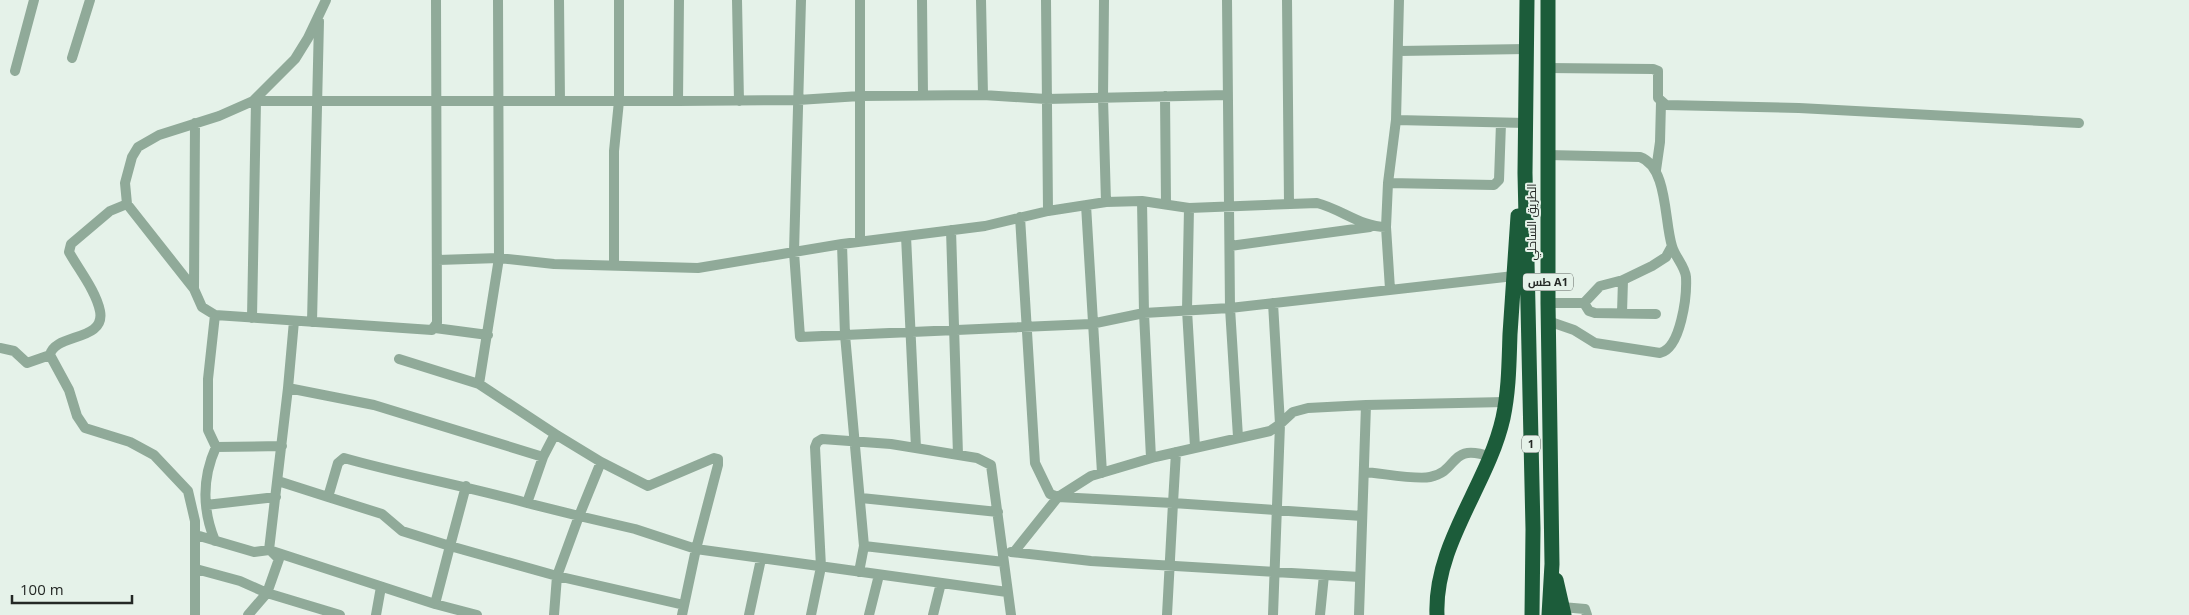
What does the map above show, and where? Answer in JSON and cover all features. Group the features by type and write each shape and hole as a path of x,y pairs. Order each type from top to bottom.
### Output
{"highway":[{"name":"الطريق الساحلي","path":"1527,0 1525,172 1518,216 1533,529 1532,615"},
{"name":"الطريق الساحلي","path":"1548,0 1548,321 1552,564 1558,612"},
{"path":"1438,615 1438,590 1451,544 1491,457 1503,418 1521,274"}],"street":[{"path":"15,71 34,0"},
{"path":"72,58 90,0"},
{"path":"252,318 254,101 295,59 319,17 326,0"},
{"path":"435,328 437,323 438,260 436,0"},
{"path":"480,384 499,258 498,0"},
{"path":"559,0 560,101"},
{"path":"614,266 614,150 619,101 619,0"},
{"path":"678,101 679,0"},
{"path":"737,0 739,101"},
{"path":"801,0 794,252 800,337 1091,324 1144,313 1230,308 1521,274"},
{"path":"860,0 860,242"},
{"path":"922,0 923,95"},
{"path":"981,0 983,95"},
{"path":"1046,0 1048,211"},
{"path":"1104,0 1103,98 1106,202"},
{"path":"1227,0 1230,308 1238,437"},
{"path":"1287,0 1289,204"},
{"path":"1390,289 1386,227 1388,183 1396,120 1399,0"},
{"path":"312,322 315,99 319,17"},
{"path":"1399,51 1527,49"},
{"path":"1547,68 1652,69 1658,71 1658,98 1661,102 1660,142 1656,170 1672,246 1684,268 1686,279 1677,336 1672,346 1666,352 1660,353 1601,345 1562,324 1548,321"},
{"path":"488,335 435,328 432,330 215,315 202,307 194,289 127,204 125,183 132,157 138,147 159,135 219,116 254,101 315,99 436,102 739,101 923,95 983,95 1046,99 1228,95"},
{"path":"1165,96 1166,204"},
{"path":"1661,102 2079,122"},
{"path":"1396,120 1527,123"},
{"path":"194,289 195,123"},
{"path":"1388,183 1494,185 1499,180 1501,123"},
{"path":"1547,154 1640,156 1650,162 1656,170"},
{"path":"438,260 499,258 554,264 698,268 842,244 985,226 1048,211 1106,202 1142,201 1189,208 1317,203 1335,208 1371,227"},
{"path":"1142,201 1150,458"},
{"path":"0,348 14,351 27,363 50,355 56,346 92,330 100,319 99,308 69,252 71,244 110,211 127,204"},
{"path":"1086,205 1091,324 1102,473"},
{"path":"1189,208 1187,310 1195,447"},
{"path":"1020,217 1035,463 1050,494 1058,497 1362,516"},
{"path":"1230,246 1371,227 1386,227"},
{"path":"951,230 958,455"},
{"path":"906,236 916,448"},
{"path":"842,244 845,335 864,546 859,572"},
{"path":"1548,302 1584,303 1600,286 1623,280 1666,257 1672,246"},
{"path":"1622,313 1623,280"},
{"path":"1273,303 1280,424 1273,615"},
{"path":"1584,303 1589,311 1595,313 1656,314"},
{"path":"215,315 208,379 208,430 216,447 207,468 206,505 206,514 215,541"},
{"path":"270,550 294,321"},
{"path":"50,355 69,390 77,416 86,428 130,442 154,455 192,498 196,535 195,615"},
{"path":"278,481 382,514 402,531 683,610 718,459 714,458 648,486 601,462 480,384 398,359"},
{"path":"288,388 374,405 542,458"},
{"path":"1014,552 1058,497 1091,476 1150,458 1270,431 1293,412 1308,408 1366,405 1505,402"},
{"path":"1359,615 1366,405"},
{"path":"527,503 542,458 555,434"},
{"path":"811,615 821,567 815,447 817,442 822,439 916,448 977,458 991,465 1010,615"},
{"path":"216,447 282,446"},
{"path":"1167,615 1168,566 1176,452"},
{"path":"1364,472 1428,477 1440,474 1462,453 1476,452 1491,457"},
{"path":"328,497 338,463 344,458 406,476 466,486 635,529 696,549 1007,592"},
{"path":"554,615 557,576 601,462"},
{"path":"435,604 466,486"},
{"path":"206,505 276,497"},
{"path":"861,498 998,512"},
{"path":"196,535 254,552 270,550 435,604 477,615"},
{"path":"864,546 1004,562"},
{"path":"248,615 267,593 279,559 270,550"},
{"path":"1002,551 1168,566 1360,577"},
{"path":"749,615 761,559"},
{"path":"196,569 240,581 267,593 340,615"},
{"path":"870,615 878,575"},
{"path":"1320,615 1324,575"},
{"path":"934,615 941,583"},
{"path":"376,615 381,587"},
{"path":"1558,612 1585,609 1587,615"}]}
